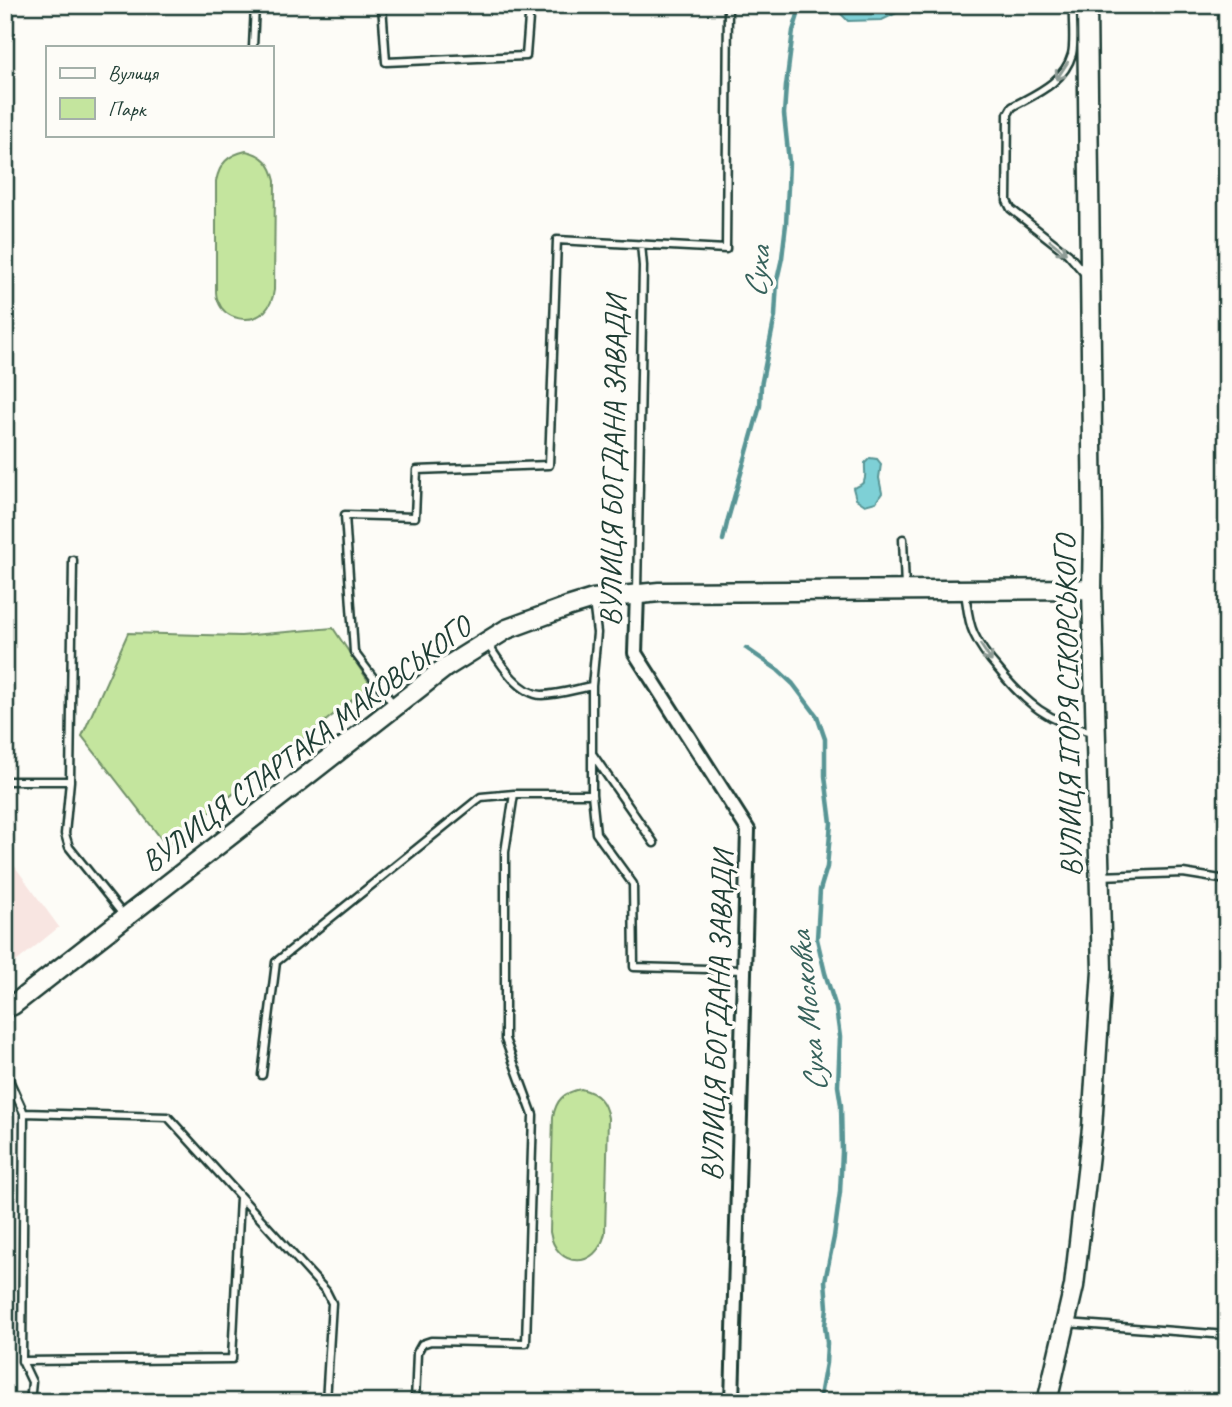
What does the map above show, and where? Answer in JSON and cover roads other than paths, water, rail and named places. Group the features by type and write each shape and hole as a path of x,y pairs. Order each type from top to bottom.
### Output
{"main road":[{"name":"ВУЛИЦЯ ІГОРЯ СІКОРСЬКОГО","path":"1047,1402 1074,1286 1092,1128 1102,971 1092,589 1087,5"},
{"name":"ВУЛИЦЯ СПАРТАКА МАКОВСЬКОГО","path":"5,1008 13,1005 446,667 508,629 593,599 659,592 1092,589"}],"street":[{"name":"ВУЛИЦЯ БОГДАНА ЗАВАДИ","path":"637,594 635,653 748,830 732,1402"}],"lane":[{"path":"253,46 255,5"},
{"path":"382,5 386,62 526,56 530,5"},
{"path":"395,706 354,652 345,515 415,517 417,470 549,465 557,240 726,249 728,5"},
{"path":"1073,5 1072,54 1066,67 1054,82 1012,107 1008,114 1007,201 1011,209 1068,254 1090,279"},
{"name":"ВУЛИЦЯ БОГДАНА ЗАВАДИ","path":"637,594 643,266 641,244"},
{"path":"903,539 905,590"},
{"path":"73,560 70,781 65,834 69,847 125,918"},
{"path":"964,590 973,633 990,660 1016,692 1058,721 1095,733"},
{"path":"593,599 597,634 592,686 596,833 633,884 634,967 744,970"},
{"path":"486,642 518,685 530,693 543,695 592,686"},
{"path":"592,753 654,843"},
{"path":"5,781 70,781"},
{"path":"262,1075 276,962 481,797 514,794 593,794"},
{"path":"415,1402 417,1353 422,1344 430,1341 526,1343 533,1115 505,1039 505,852 514,794"},
{"path":"1099,876 1183,873 1227,880"},
{"path":"5,1071 24,1113 22,1361 32,1382 30,1402"},
{"path":"24,1113 168,1117 326,1291 332,1303 326,1402"},
{"path":"22,1361 232,1359 240,1197"},
{"path":"1065,1323 1227,1335"}],"water":[{"path":"832,5 909,5 882,20 848,21"},
{"path":"870,458 877,459 881,464 879,478 882,493 876,502 865,505 856,499 853,488 864,481 865,463"}],"waterway":[{"name":"Суха","path":"723,540 760,406 761,386 775,316 788,187 789,162 784,114 786,86 793,31 801,5"},
{"name":"Суха Московка","path":"746,648 793,684 817,716 825,739 825,776 831,823 827,867 820,890 817,939 836,1008 840,1037 838,1086 842,1152 840,1192 825,1281 827,1343 819,1402"}]}
